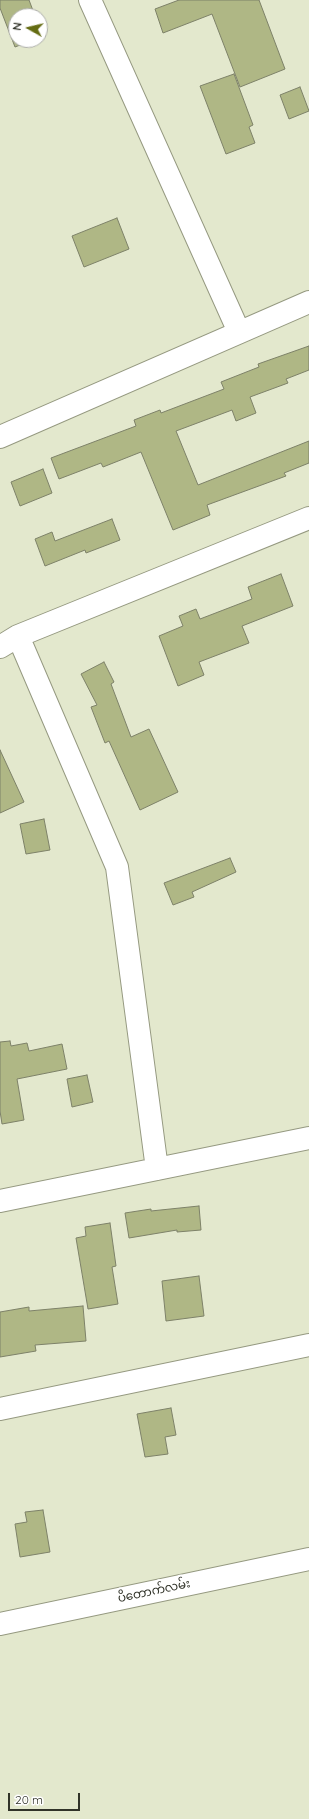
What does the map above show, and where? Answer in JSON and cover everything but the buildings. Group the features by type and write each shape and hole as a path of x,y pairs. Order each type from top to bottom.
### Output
{"street":[{"path":"90,0 239,332"},
{"path":"0,437 309,302"},
{"path":"157,1169 117,867 9,642 309,518"},
{"path":"0,1201 309,1138"},
{"path":"0,1409 309,1345"},
{"name":"ပိတောက်လမ်း","path":"0,1624 309,1559"}]}
